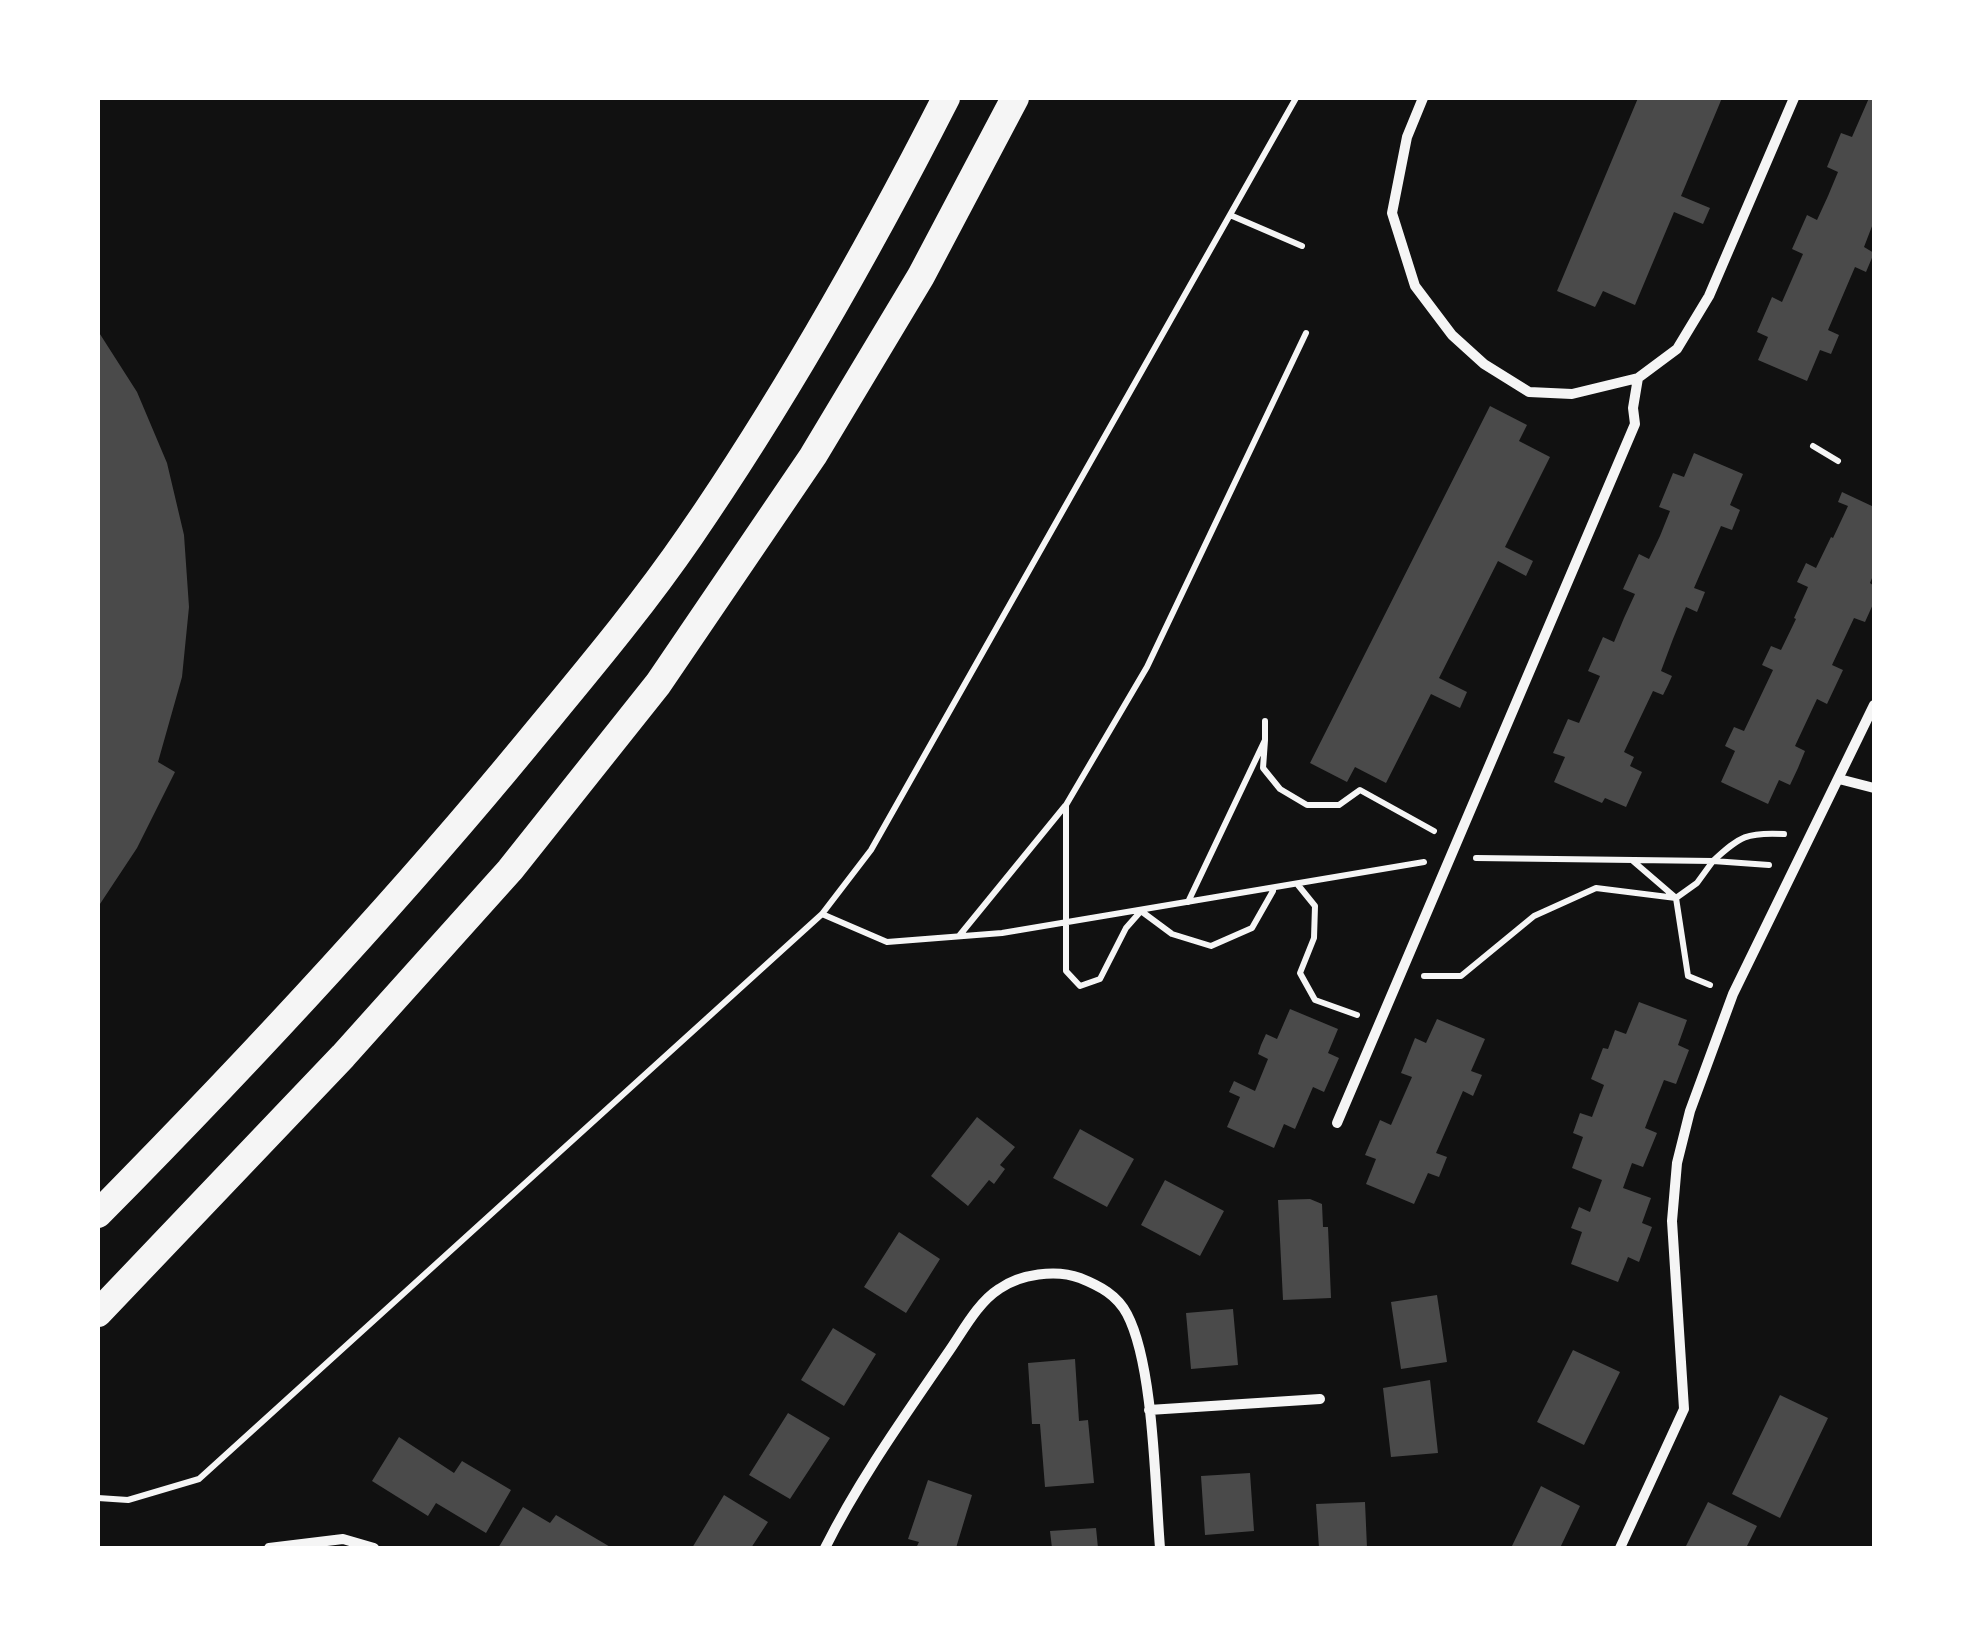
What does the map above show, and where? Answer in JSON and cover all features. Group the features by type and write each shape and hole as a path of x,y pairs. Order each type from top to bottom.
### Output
{"highway":[{"path":"98,1214 286,1018 448,840 613,640 765,423 868,250 946,98"},
{"path":"98,1313 343,1056 510,870 658,684 813,456 921,276 1014,98"}],"street":[{"path":"1422,98 1407,137 1392,213 1416,286 1452,334 1484,364 1529,392 1572,394 1638,378 1678,349 1709,296 1794,98"},
{"path":"1336,1123 1635,424 1633,408 1638,378"},
{"path":"1620,1548 1684,1409 1672,1221 1678,1163 1690,1111 1733,994 1874,704"},
{"path":"1839,779 1874,788"},
{"path":"825,1548 910,1408 977,1311 997,1290 1022,1277 1073,1275 1105,1288 1127,1314 1149,1410 1160,1548"},
{"path":"1149,1410 1320,1399"},
{"path":"268,1548 343,1538 374,1548"}],"path":[{"path":"98,1498 128,1500 199,1479 822,914 871,850 1296,98"},
{"path":"1230,215 1302,246"},
{"path":"959,936 1066,805 1147,667 1306,333"},
{"path":"1812,446 1838,462"},
{"path":"1265,722 1263,768 1280,789 1307,806 1339,805 1360,790 1456,842"},
{"path":"1188,903 1264,740"},
{"path":"1066,805 1066,971 1080,986 1100,979 1126,928 1141,910"},
{"path":"1398,977 1461,976 1534,916 1596,888 1676,898 1697,883 1712,861 1752,832 1811,836"},
{"path":"822,914 887,942 1065,924 1448,858 1712,861 1796,867"},
{"path":"1633,860 1676,898 1688,976 1733,994"},
{"path":"1297,884 1316,906 1314,938 1300,973 1315,1000 1379,1023"},
{"path":"1141,910 1172,934 1211,946 1252,928 1274,890"}],"building":[{"path":"1638,98 1722,98 1681,196 1710,208 1703,224 1674,212 1635,305 1603,291 1595,307 1557,291"},
{"path":"1869,98 1874,98 1874,221 1864,247 1874,253 1866,272 1855,267 1828,330 1839,335 1831,354 1820,350 1807,381 1758,360 1768,337 1757,332 1772,297 1782,302 1803,254 1792,249 1807,215 1817,220 1828,196 1838,172 1827,167 1841,133 1852,137"},
{"path":"98,331 137,392 167,463 184,535 189,607 182,677 158,762 175,772 137,848 98,907"},
{"path":"1490,406 1527,425 1519,441 1550,457 1505,547 1533,561 1526,576 1498,561 1439,678 1467,692 1460,708 1431,694 1386,783 1355,767 1347,782 1310,763"},
{"path":"1694,453 1743,474 1730,505 1740,510 1732,530 1721,526 1694,588 1705,592 1697,612 1686,607 1661,671 1672,676 1668,685 1663,695 1653,691 1624,752 1634,757 1630,766 1642,772 1626,807 1605,798 1602,803 1554,782 1565,757 1553,753 1568,719 1579,723 1600,676 1588,671 1603,637 1614,642 1635,594 1623,589 1639,554 1649,559 1660,536 1670,511 1659,507 1673,473 1684,477"},
{"path":"1842,492 1874,507 1874,573 1870,583 1874,586 1874,602 1865,622 1854,618 1832,665 1843,670 1827,704 1817,699 1795,746 1805,751 1790,785 1779,780 1768,804 1721,782 1735,751 1725,746 1734,727 1744,731 1773,670 1762,665 1771,646 1781,650 1796,619 1808,587 1797,582 1806,563 1816,568 1833,538 1848,506 1838,502"},
{"path":"1639,1002 1687,1020 1678,1045 1689,1050 1676,1084 1664,1080 1645,1128 1657,1133 1643,1167 1632,1163 1623,1188 1651,1198 1642,1223 1652,1227 1639,1262 1628,1257 1618,1282 1571,1264 1582,1232 1571,1228 1579,1207 1590,1212 1602,1180 1572,1168 1583,1137 1573,1133 1580,1113 1592,1117 1604,1085 1591,1079 1603,1048 1608,1049 1615,1030 1626,1034"},
{"path":"1290,1009 1338,1029 1328,1053 1339,1058 1324,1092 1313,1087 1295,1129 1284,1124 1274,1148 1227,1127 1240,1097 1229,1092 1234,1081 1255,1091 1268,1059 1258,1054 1261,1045 1266,1034 1277,1039"},
{"path":"1437,1019 1485,1039 1471,1071 1482,1075 1473,1096 1463,1091 1436,1153 1447,1157 1439,1177 1428,1173 1414,1204 1366,1184 1376,1159 1365,1155 1380,1120 1391,1125 1412,1077 1401,1073 1415,1038 1426,1043"},
{"path":"977,1117 1015,1147 1000,1165 1005,1169 994,1184 989,1180 968,1206 931,1176"},
{"path":"1080,1129 1134,1159 1107,1207 1053,1178"},
{"path":"1165,1180 1224,1211 1200,1256 1141,1225"},
{"path":"1310,1199 1322,1204 1323,1227 1328,1227 1331,1298 1283,1300 1278,1200"},
{"path":"899,1232 940,1259 906,1313 864,1287"},
{"path":"1437,1295 1447,1362 1401,1369 1391,1302"},
{"path":"1233,1309 1238,1365 1191,1369 1186,1313"},
{"path":"833,1328 876,1354 844,1406 801,1380"},
{"path":"1573,1350 1620,1372 1584,1445 1537,1422"},
{"path":"1075,1359 1079,1421 1088,1420 1094,1483 1045,1487 1040,1424 1032,1424 1028,1363"},
{"path":"1430,1380 1438,1453 1391,1457 1383,1388"},
{"path":"1780,1395 1828,1418 1780,1518 1732,1494"},
{"path":"788,1413 830,1438 790,1499 749,1475"},
{"path":"399,1437 454,1473 462,1461 511,1490 486,1533 436,1503 428,1516 372,1481"},
{"path":"1250,1473 1254,1531 1205,1535 1201,1476"},
{"path":"928,1480 972,1495 956,1548 916,1548 919,1542 908,1539"},
{"path":"1541,1486 1580,1506 1560,1548 1511,1548"},
{"path":"724,1495 768,1522 751,1548 692,1548"},
{"path":"1365,1502 1367,1548 1319,1548 1316,1504"},
{"path":"1708,1502 1757,1526 1746,1548 1685,1548"},
{"path":"523,1507 550,1523 556,1515 612,1548 498,1548"},
{"path":"1096,1528 1098,1548 1052,1548 1050,1531"}]}
